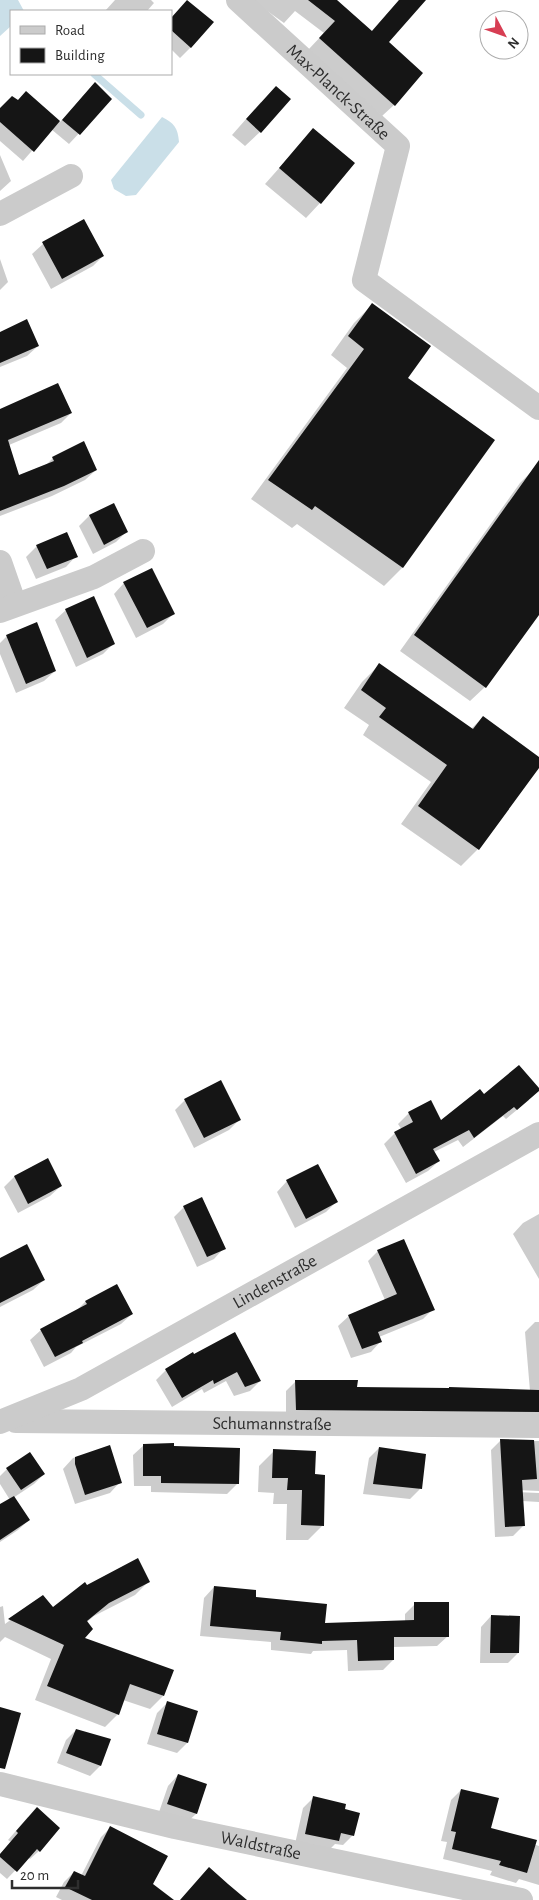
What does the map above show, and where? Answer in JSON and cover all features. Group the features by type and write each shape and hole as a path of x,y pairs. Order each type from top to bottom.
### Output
{"street":[{"name":"Max-Planck-Straße","path":"238,0 398,146 364,280 539,408"},
{"path":"0,214 71,176"},
{"path":"0,562 8,608 94,578 143,552"},
{"name":"Lindenstraße","path":"2,1421 81,1389 539,1134"},
{"name":"Schumannstraße","path":"2,1421 539,1426"},
{"name":"Waldstraße","path":"0,1784 175,1827 498,1897 522,1900"}],"water":[{"path":"0,0 18,0 23,10 10,10 10,27 0,36"},
{"path":"162,117 170,121 175,127 179,142 136,195 126,196 114,189 111,180"}],"building":[{"path":"187,0 214,22 191,48 172,31 172,17"},
{"path":"308,0 337,0 372,31 399,0 426,0 389,42 423,73 395,106 319,38 335,21"},
{"path":"95,82 112,99 80,135 62,120"},
{"path":"276,86 291,99 261,133 246,119"},
{"path":"26,91 60,121 34,152 0,122 0,108 12,96 18,100"},
{"path":"313,128 355,163 321,204 279,168"},
{"path":"84,219 104,256 62,279 42,242"},
{"path":"372,303 431,346 408,378 495,440 403,568 315,506 312,510 268,480 364,349 348,336"},
{"path":"27,319 39,346 0,363 0,332"},
{"path":"58,383 72,413 8,440 19,475 54,461 52,457 84,441 97,470 64,486 0,511 0,409"},
{"path":"539,460 539,615 486,688 414,635"},
{"path":"114,503 128,532 104,545 89,515"},
{"path":"67,532 78,557 47,569 36,545"},
{"path":"152,568 175,614 147,628 123,582"},
{"path":"94,596 115,644 87,658 65,609"},
{"path":"37,622 56,671 26,684 6,635"},
{"path":"379,663 473,729 483,716 539,757 539,768 479,850 418,806 447,765 379,717 386,708 361,690"},
{"path":"519,1065 539,1088 539,1091 517,1110 514,1107 474,1138 469,1130 433,1149 440,1161 416,1174 394,1132 413,1122 408,1112 431,1100 441,1120 480,1089 484,1094"},
{"path":"221,1080 241,1120 204,1138 184,1099"},
{"path":"48,1158 62,1186 28,1204 14,1176"},
{"path":"318,1164 338,1202 306,1219 286,1180"},
{"path":"202,1197 226,1249 207,1257 183,1206"},
{"path":"404,1239 435,1310 378,1332 382,1342 362,1349 348,1315 397,1294 377,1250"},
{"path":"27,1244 45,1280 0,1303 0,1258"},
{"path":"117,1284 133,1314 55,1357 40,1329 87,1304 85,1301"},
{"path":"235,1332 261,1381 245,1387 237,1372 214,1384 213,1380 182,1398 165,1369 193,1352 194,1354"},
{"path":"295,1380 358,1380 357,1387 449,1387 539,1390 539,1412 296,1410"},
{"path":"500,1439 534,1440 537,1479 522,1480 525,1526 505,1527"},
{"path":"174,1443 174,1446 240,1448 239,1484 161,1483 161,1476 143,1476 143,1444"},
{"path":"110,1445 122,1483 85,1495 75,1464 75,1457"},
{"path":"379,1447 426,1454 422,1489 373,1484"},
{"path":"273,1449 316,1451 315,1474 325,1475 324,1526 301,1525 302,1490 287,1490 288,1478 272,1478"},
{"path":"30,1452 45,1474 21,1490 6,1468"},
{"path":"14,1496 30,1520 0,1540 0,1504"},
{"path":"138,1558 150,1582 109,1603 87,1621 93,1629 85,1638 174,1670 164,1696 130,1684 119,1715 47,1686 64,1645 8,1619 43,1595 53,1607 85,1582 87,1585"},
{"path":"214,1586 256,1590 256,1597 327,1604 325,1623 414,1620 414,1602 449,1602 449,1637 394,1637 394,1660 358,1661 357,1640 322,1641 322,1644 280,1640 281,1632 210,1626"},
{"path":"491,1615 520,1616 519,1653 490,1653"},
{"path":"167,1701 198,1711 188,1743 157,1734"},
{"path":"0,1707 21,1713 5,1769 0,1768"},
{"path":"76,1729 111,1739 101,1766 66,1753"},
{"path":"178,1774 207,1784 197,1814 167,1804"},
{"path":"461,1789 499,1798 491,1828 537,1840 527,1873 499,1865 501,1861 452,1849 456,1832 451,1831"},
{"path":"313,1796 346,1804 345,1809 360,1813 354,1836 341,1833 339,1841 305,1834"},
{"path":"37,1807 60,1828 40,1852 37,1849 17,1872 0,1857 0,1854 18,1833 16,1831"},
{"path":"110,1826 168,1856 153,1884 174,1900 92,1900 65,1887 74,1871 85,1876"},
{"path":"209,1867 228,1884 247,1900 180,1900"}],"waterway":[{"path":"95,75 141,115"}]}
